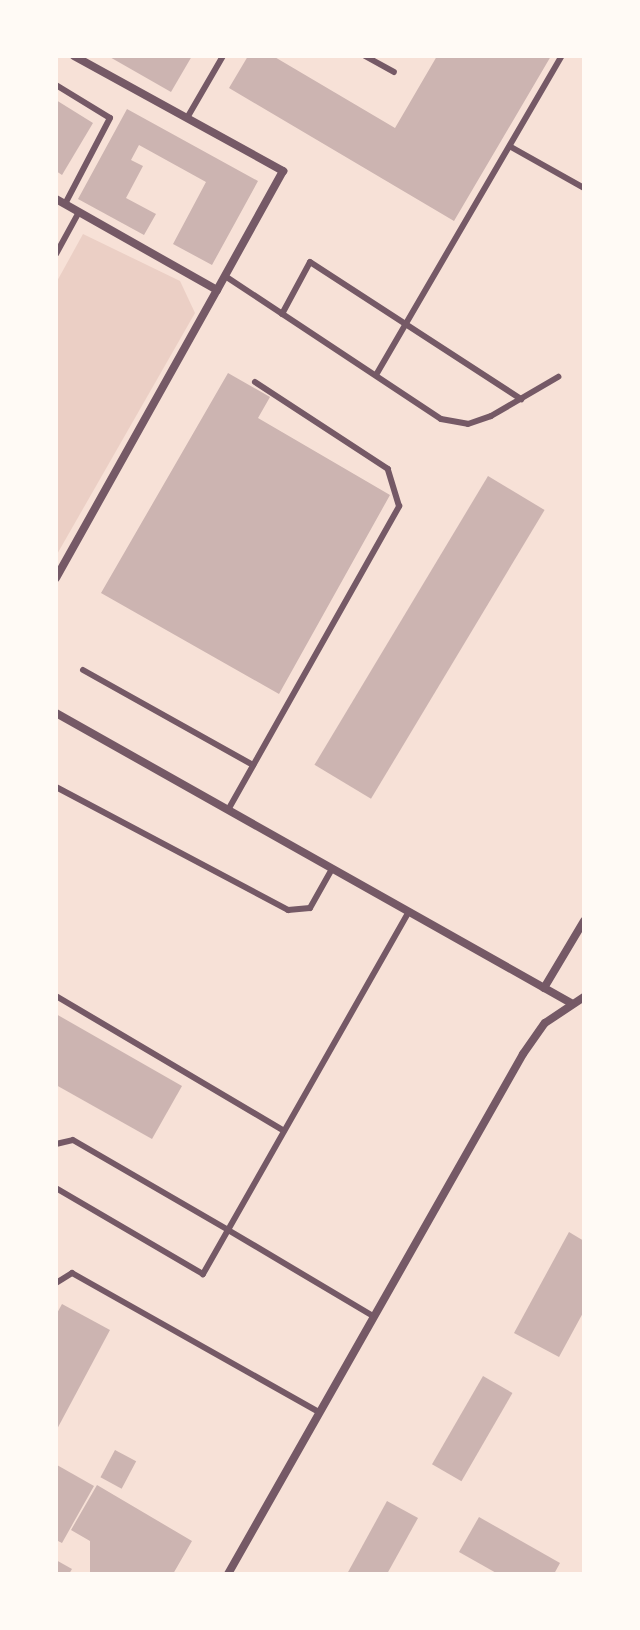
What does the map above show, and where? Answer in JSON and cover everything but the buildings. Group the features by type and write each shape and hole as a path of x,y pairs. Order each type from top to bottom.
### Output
{"street":[{"path":"56,578 283,171 74,56"},
{"path":"60,202 217,290"},
{"path":"56,713 571,1003"},
{"path":"544,988 584,921"},
{"path":"228,1574 523,1054 571,1003 584,997"}],"lane":[{"path":"187,118 223,56"},
{"path":"365,56 394,72"},
{"path":"376,375 562,56"},
{"path":"56,85 110,118 60,202"},
{"path":"511,147 584,188"},
{"path":"56,254 79,212"},
{"path":"282,314 310,262 521,399"},
{"path":"225,276 441,419 468,424 558,377"},
{"path":"228,810 399,506 388,469 255,382"},
{"path":"83,670 253,765"},
{"path":"56,787 288,910 310,908 332,869"},
{"path":"56,1188 203,1274 409,912"},
{"path":"56,996 283,1130"},
{"path":"56,1144 73,1140 373,1316"},
{"path":"56,1283 72,1273 319,1412"}],"shaded area":[{"path":"83,234 180,281 195,313 56,556 56,283"}]}
